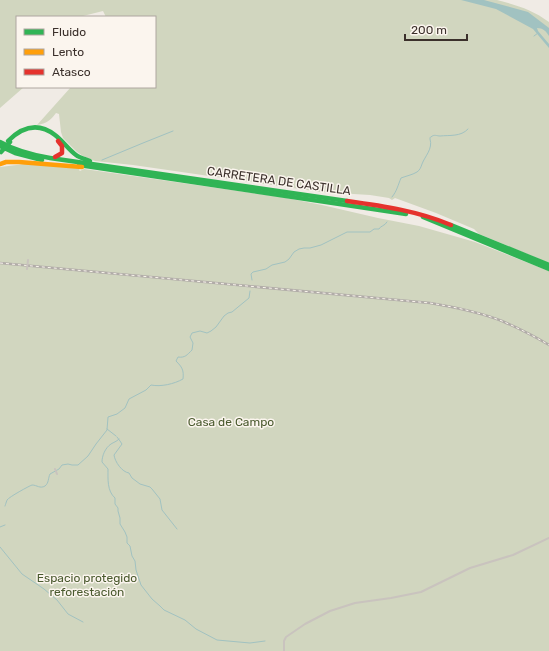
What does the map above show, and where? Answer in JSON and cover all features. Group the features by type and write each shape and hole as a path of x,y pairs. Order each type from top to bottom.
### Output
{"highway":[{"path":"0,152 16,134 27,129 42,128 54,134 74,154 82,159 121,168"},
{"path":"9,142 22,133 33,129 53,136 63,149 62,153 54,157 34,153 26,154"},
{"name":"CARRETERA DE CASTILLA","path":"0,142 12,149 26,154 423,214 549,265"},
{"name":"CARRETERA DE CASTILLA","path":"0,146 11,152 27,157 382,208"},
{"path":"0,164 6,162 19,162 99,168"},
{"name":"CARRETERA DE CASTILLA","path":"401,211 438,223 549,268"}],"street":[{"path":"27,270 28,260"},
{"path":"55,469 56,474"},
{"path":"284,651 284,641 286,637 305,624 330,611 355,603 421,592 470,568 513,555 549,538"}],"green space":[{"path":"0,0 497,0 531,11 549,22 549,263 479,234 474,229 395,198 392,200 389,198 370,195 321,192 133,165 95,161 77,152 63,138 59,114 56,113 48,121 37,125 70,88 156,88 156,16 106,16 103,11 83,16 16,16 16,88 23,88 0,108"},
{"name":"Casa de Campo","path":"25,164 80,168 80,171 84,169 281,197 322,205 419,226 475,242 549,271 549,651 0,651 0,167"}],"water":[{"path":"461,0 484,0 528,12 549,28 549,36 544,30 537,28 549,44 549,48 533,29 496,9"}],"waterway":[{"path":"534,36 538,33"},
{"path":"392,197 401,178 415,173 420,169 430,149 430,137 434,135 440,136 458,134 465,132 468,129"},
{"path":"102,160 173,131"},
{"path":"252,280 251,274 253,272 285,262 294,252 299,249 321,245 347,232 370,232 374,229 379,229 387,222"},
{"path":"5,506 7,500 30,486 45,486 48,482 50,474 59,469 62,465 78,465 88,456 107,430 108,417 117,414 125,408 129,399 146,390 151,385 167,385 183,379 182,369 176,361 178,357 184,357 192,350 193,343 190,337 192,333 200,331 207,333 211,331 224,316 232,312 249,298 250,291"},
{"path":"107,429 116,436"},
{"path":"117,437 122,444 114,455 117,464 140,484 152,489 160,499 162,510 177,529"},
{"path":"119,439 107,448 103,455 102,462 108,469 109,488 115,498 120,524 127,537 127,543 130,546 141,585 152,599 164,610 185,620 196,629 217,640 250,643 265,641"},
{"path":"0,527 5,525"},
{"path":"0,547 22,574 57,600 68,614 83,622"}],"railway":[{"path":"0,263 430,303 466,310 502,321 538,338 549,345"}],"traffic: fast":[{"path":"8,141 19,132 30,128 42,128 55,135 76,155 90,161"},
{"path":"0,142 12,148 37,156 347,201"},
{"path":"1,152 10,142"},
{"path":"0,146 15,153 42,160"},
{"path":"79,165 406,214"},
{"path":"423,217 549,269"},
{"path":"451,225 549,265"}],"traffic: slow":[{"path":"0,164 6,162 19,162 82,167"}],"traffic: jam":[{"path":"55,157 62,153 62,146 58,141"},
{"path":"347,201 387,207 426,216 451,225"}],"park label":[{"name":"Espacio protegido reforestación","path":"87,585"}]}
